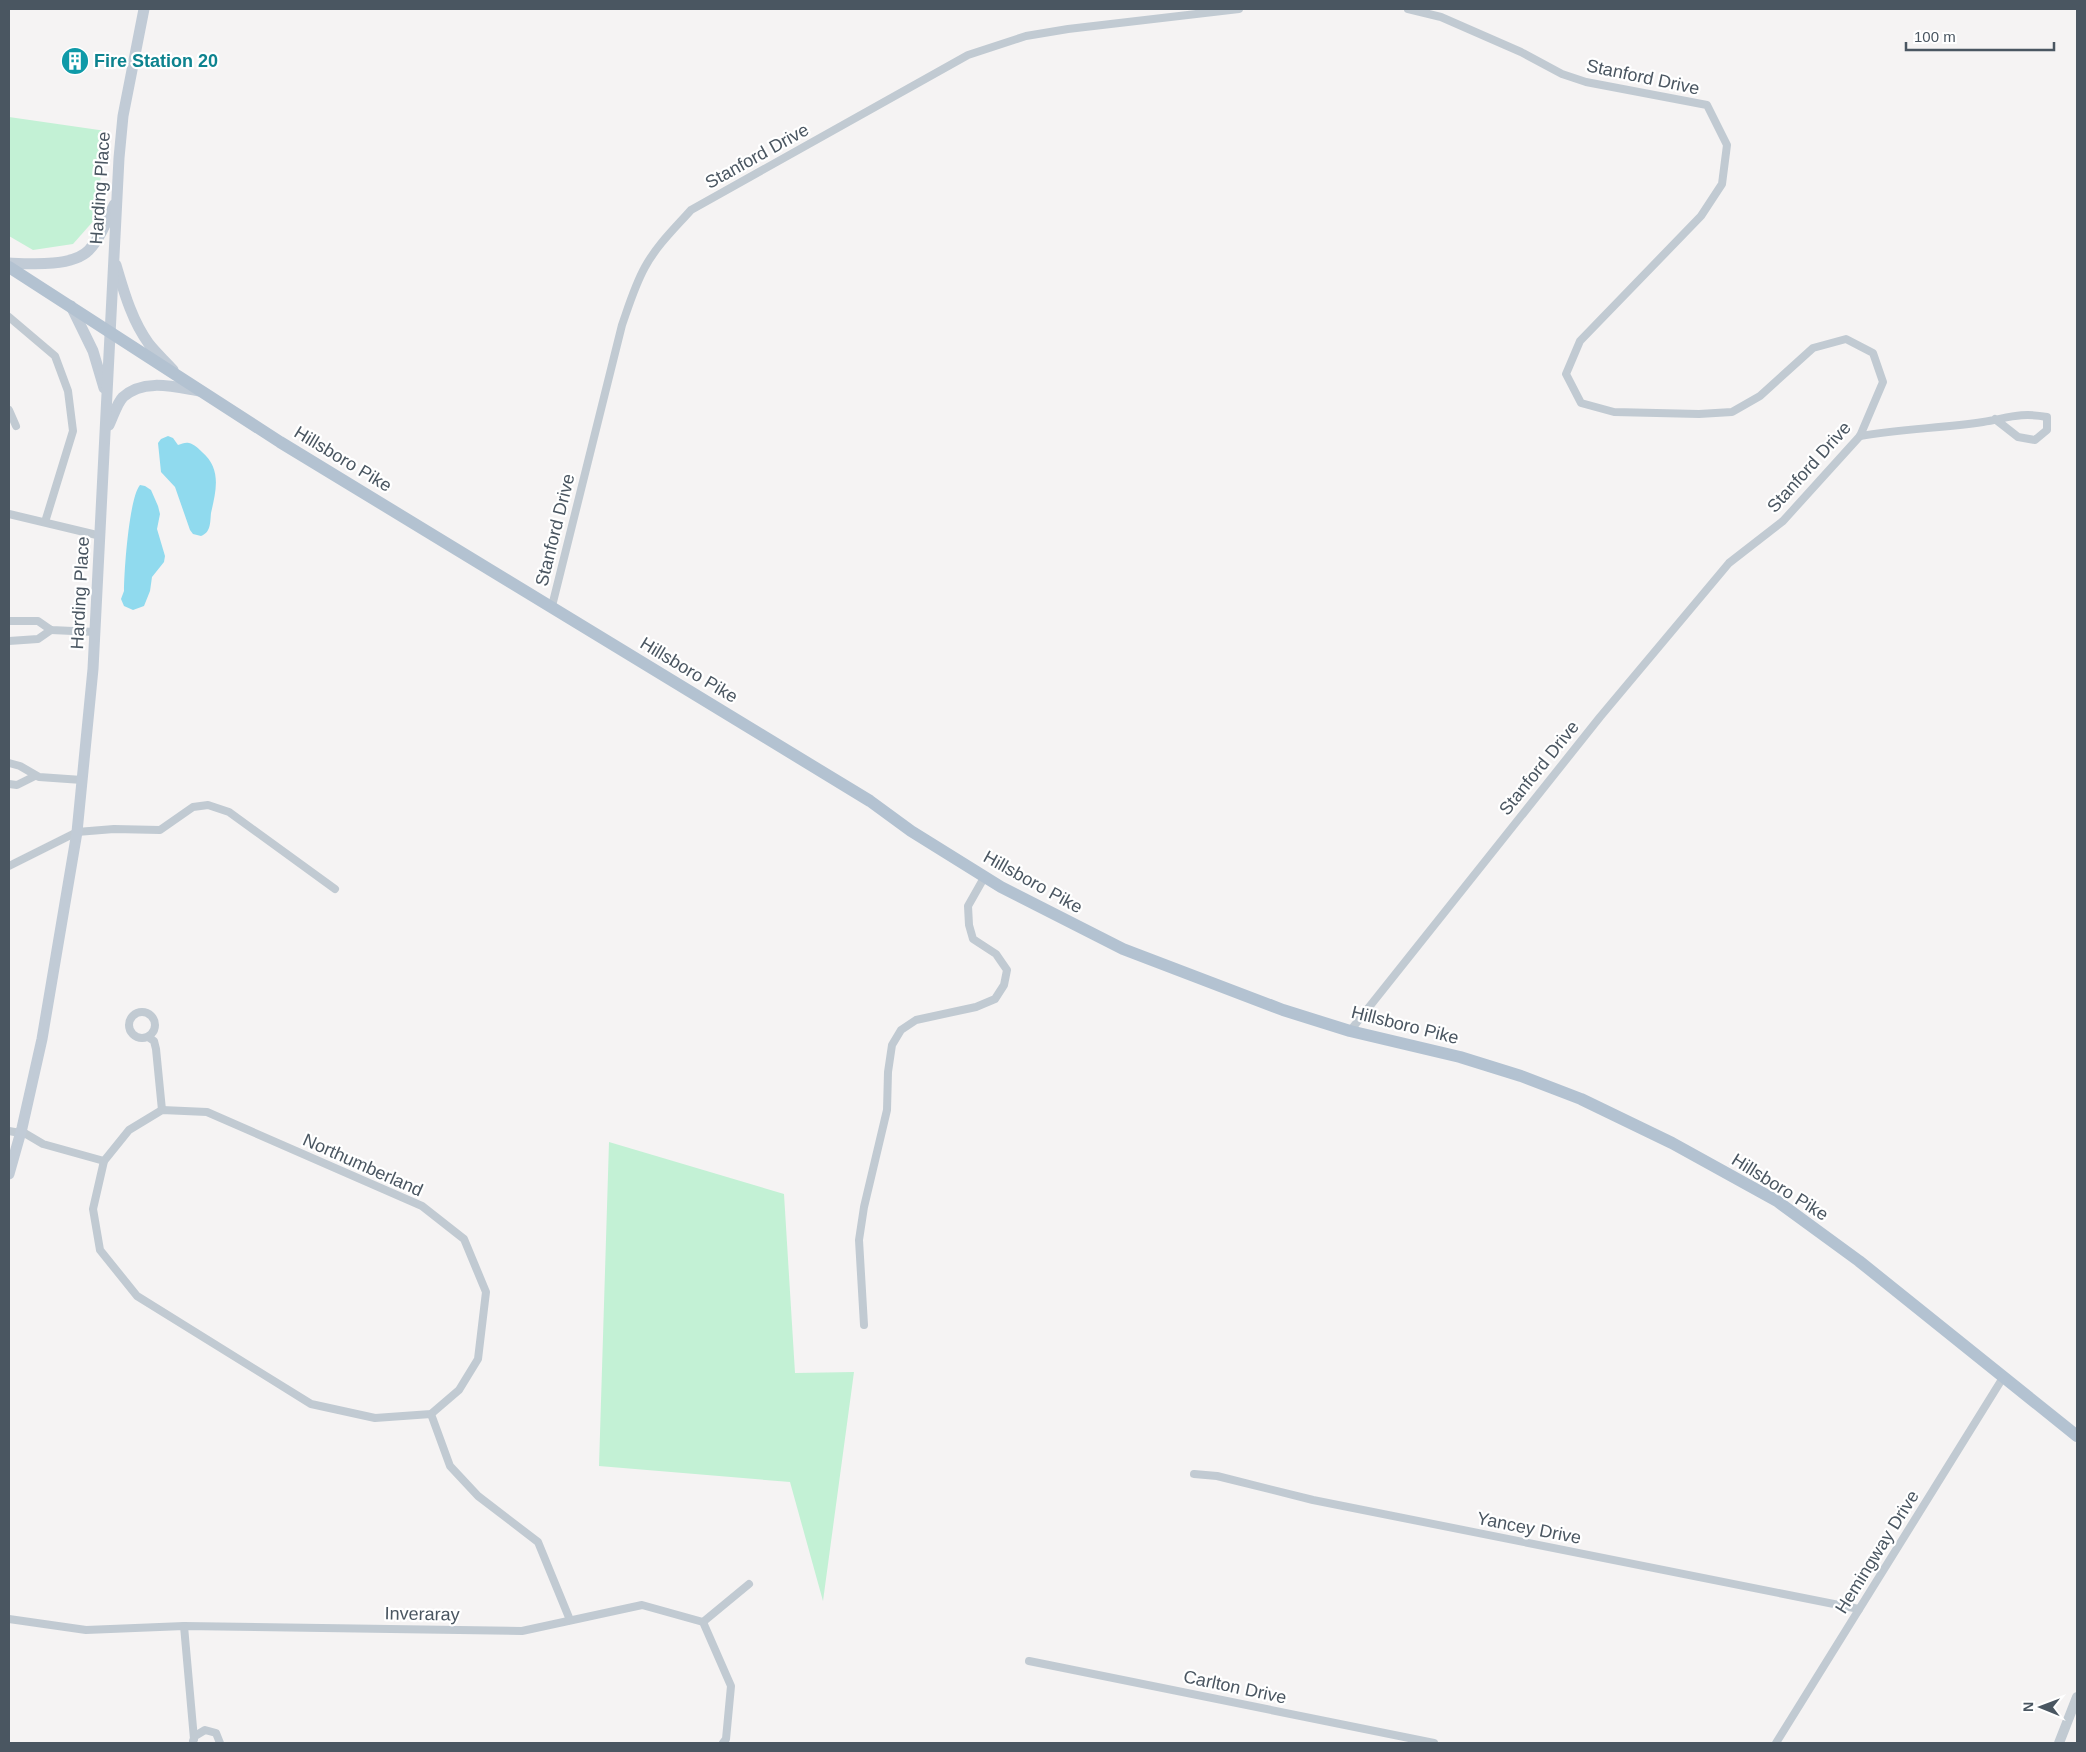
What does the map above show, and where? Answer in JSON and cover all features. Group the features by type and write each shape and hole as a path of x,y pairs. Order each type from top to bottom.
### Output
{"main road":[{"name":"Harding Place","path":"9,1174 17,1132 42,1039 77,832 96,632 113,254 122,124 144,9"},
{"path":"9,265 43,264 74,258 88,251 104,229 117,196"},
{"path":"113,254 131,311 149,344 177,375"},
{"name":"Hillsboro Pike","path":"9,265 280,442 870,801 911,831 1001,887 1123,949 1282,1010 1350,1031 1460,1057 1521,1076 1581,1098 1672,1143 1777,1201 1859,1260 2076,1431"},
{"path":"72,306 93,351 107,398"},
{"path":"106,434 122,397 143,386 170,386 202,391"}],"street":[{"name":"Stanford Drive","path":"552,606 622,325 632,293 645,266 659,246 692,210 968,55 1026,36 1043,33 1239,9"},
{"name":"Stanford Drive","path":"1350,1031 1600,717 1729,562 1783,521 1860,436 1883,382 1873,353 1846,339 1813,348 1760,396 1732,412 1699,414 1614,412 1582,403 1566,374 1580,341 1700,216 1722,184 1727,145 1707,105 1586,82 1562,74 1520,52 1441,17 1408,9"},
{"path":"9,317 54,356 68,391 73,431 45,522"},
{"path":"9,410 16,426"},
{"path":"1860,436 1892,430 2029,414 2047,417 2047,430 2034,440 2018,437 1994,419"},
{"path":"9,514 101,536"},
{"path":"9,621 38,621 51,630 96,632"},
{"path":"9,640 38,639 51,630"},
{"path":"9,763 20,766 35,776 82,780"},
{"path":"9,784 17,785 35,776"},
{"path":"9,866 77,832 114,829 160,830 193,807 208,805 229,812 335,889"},
{"path":"864,1325 859,1240 864,1207 887,1110 888,1072 892,1045 901,1030 916,1020 976,1007 989,1002 995,999 1004,985 1007,970 996,954 973,939 969,925 968,906 985,876"},
{"path":"148,1037 154,1041 156,1049 162,1110 129,1130 104,1161 93,1209 100,1250 136,1296 311,1404 375,1418 431,1414 450,1466 478,1496 538,1542 570,1620"},
{"name":"Northumberland","path":"162,1110 207,1112 422,1206 464,1240 486,1292 478,1359 459,1390 431,1414"},
{"path":"17,1132 43,1144 104,1161"},
{"name":"Hemingway Drive","path":"1776,1743 2004,1376"},
{"name":"Yancey Drive","path":"1194,1474 1218,1476 1322,1502 1859,1609"},
{"path":"724,1743 731,1686 703,1622 749,1584"},
{"name":"Inveraray","path":"9,1619 86,1630 184,1626 522,1630 642,1605 703,1622"},
{"path":"184,1626 193,1741"},
{"name":"Carlton Drive","path":"1029,1661 1434,1743"},
{"path":"2059,1743 2077,1697"},
{"path":"193,1741 200,1731 211,1730 216,1733 220,1743"}],"green space":[{"path":"9,117 106,131 96,218 73,244 33,250 9,236"},
{"path":"609,1142 784,1194 795,1373 854,1372 823,1601 790,1482 599,1466"}],"water":[{"path":"168,436 173,438 178,445 188,443 195,445 213,466 216,481 215,497 209,527 207,532 201,536 193,534 190,530 175,487 161,472 158,443 161,439"},
{"path":"140,485 151,490 158,506 160,514 157,529 165,556 164,562 152,577 150,591 144,606 133,610 124,606 121,599 124,591 130,519 136,493"}],"place":[{"name":"Fire Station 20","path":"75,61"}]}
